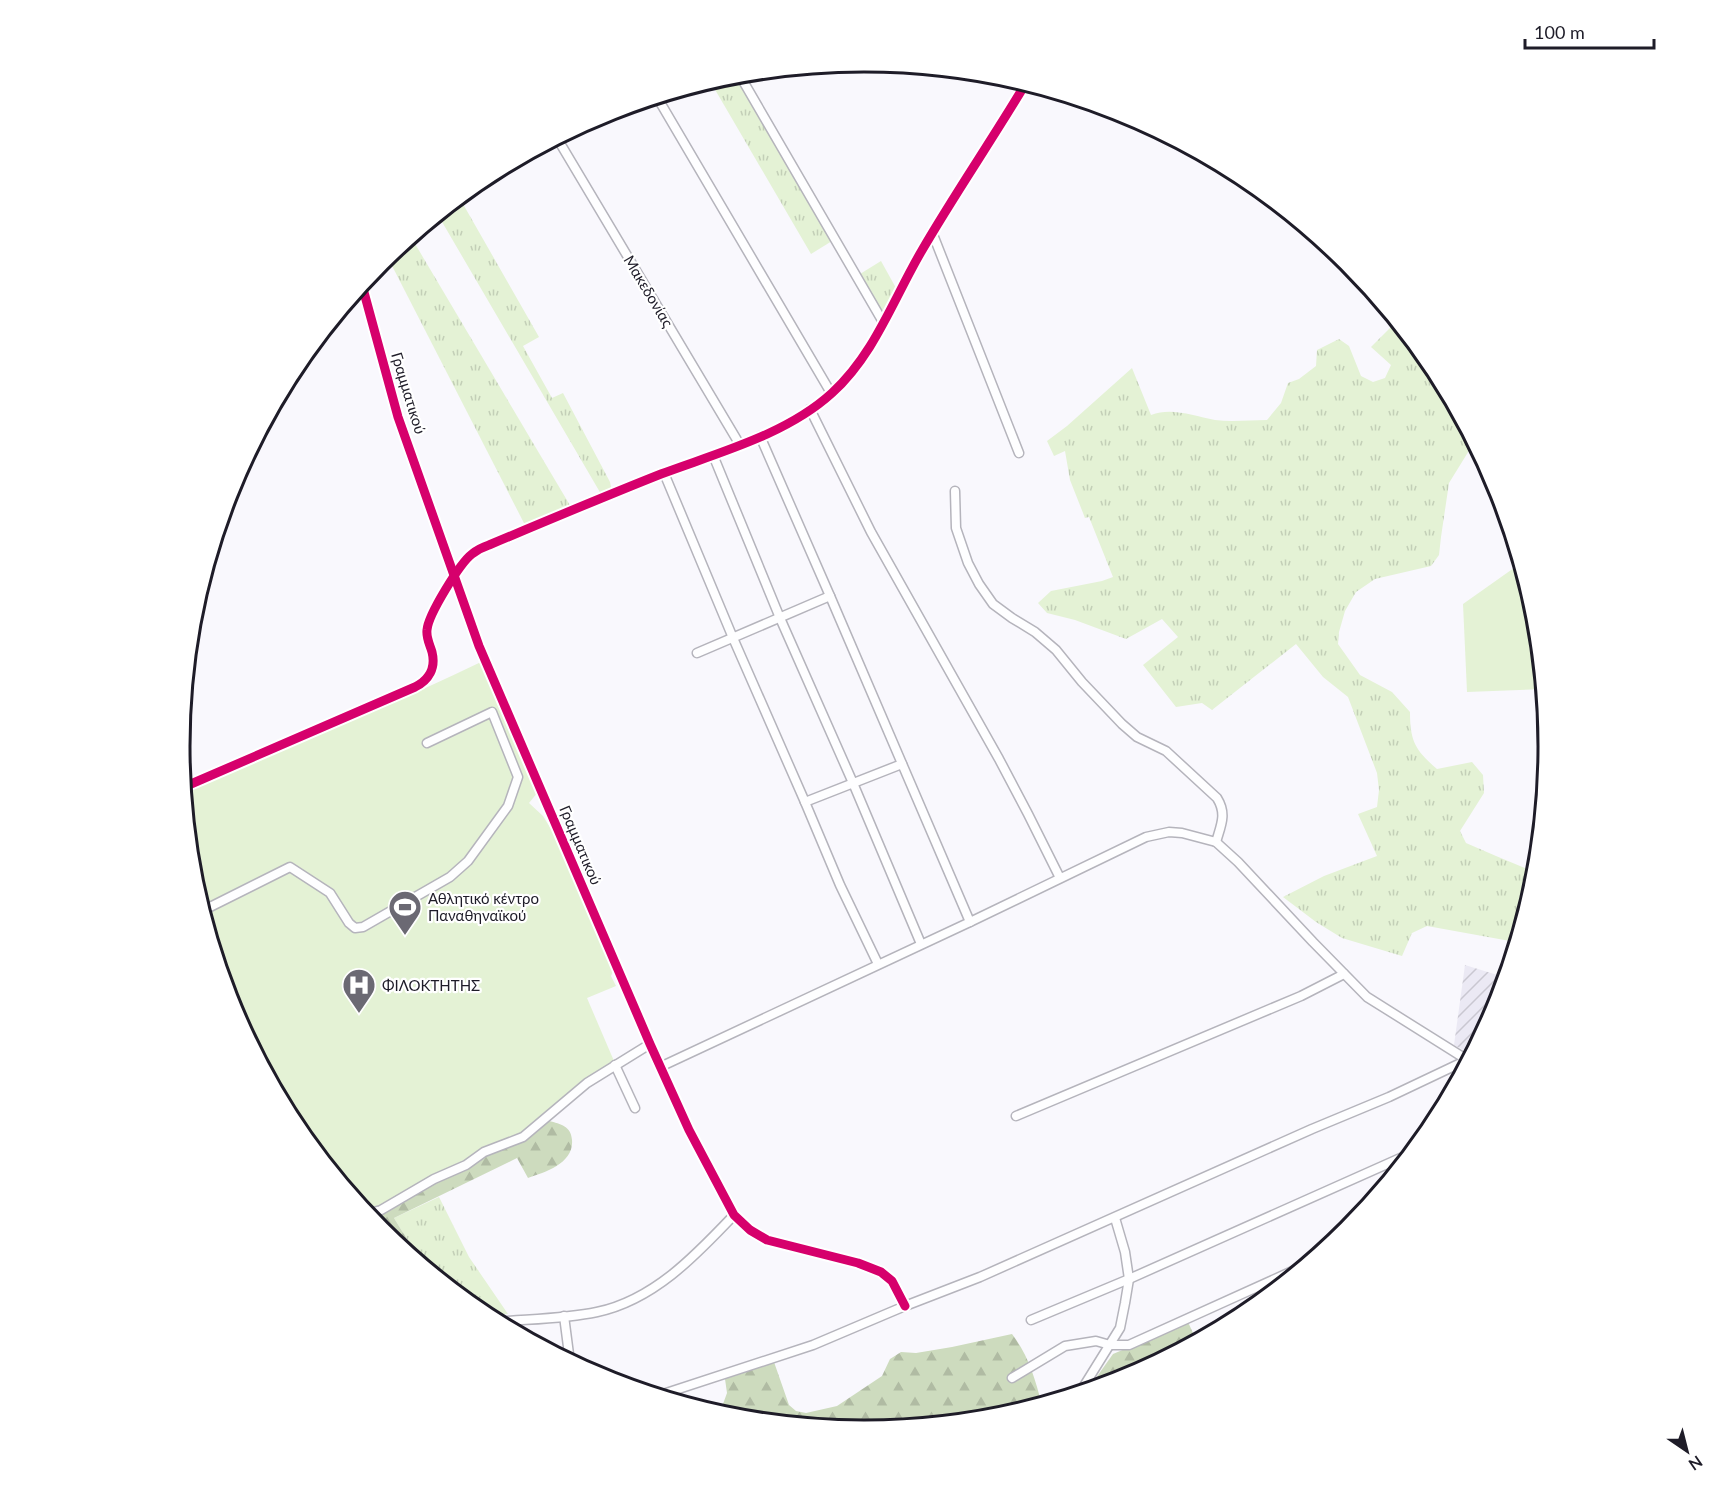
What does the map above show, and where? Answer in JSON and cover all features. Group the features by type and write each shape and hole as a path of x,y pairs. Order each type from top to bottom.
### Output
{"street":[{"path":"744,83 883,322"},
{"path":"191,784 420,685 433,667 427,627 454,575 472,554 664,473 740,445 784,425 831,393 869,350 932,232 1018,90"},
{"path":"661,104 831,393"},
{"name":"Μακεδονίας","path":"561,145 740,445"},
{"path":"932,232 1019,453"},
{"name":"Γραμματικού","path":"365,294 398,417 494,685 689,1130 735,1215 750,1230 767,1240 858,1263 881,1272 892,1281 905,1306"},
{"path":"810,409 871,532 999,759 1059,878"},
{"path":"760,436 970,922"},
{"path":"713,455 780,618 854,783 921,944"},
{"path":"664,473 840,885 878,964"},
{"path":"955,491 956,528 968,563 993,604 1035,632 1056,650 1082,682 1122,724 1137,737 1166,751 1217,798 1224,814 1216,842"},
{"path":"697,653 830,596"},
{"path":"210,907 290,867 330,893 349,923 355,928 363,927 450,877 468,861 494,828 508,806 519,777 492,712 427,743"},
{"path":"805,802 902,764"},
{"path":"660,1067 1146,837 1169,832 1216,842 1238,862 1367,997 1462,1059"},
{"path":"1016,1116 1301,996 1344,974"},
{"path":"377,1211 434,1179 466,1165 484,1152 523,1137 587,1083 650,1044"},
{"path":"615,1065 635,1108"},
{"path":"670,1392 813,1345 980,1277 1312,1129 1457,1068"},
{"path":"1031,1320 1129,1279 1399,1158"},
{"path":"511,1321 597,1312 620,1305 656,1285 689,1261 735,1215"},
{"path":"1086,1383 1120,1328 1129,1279 1125,1252 1115,1218"},
{"path":"1012,1378 1065,1346 1096,1341 1110,1345 1129,1345 1283,1275"},
{"path":"564,1316 569,1352"}],"shaded area":[{"path":"1465,965 1499,975 1488,1005 1466,1051 1454,1045"}],"green space":[{"path":"741,84 832,241 811,254 715,89"},
{"path":"463,205 539,337 523,346 552,398 563,393 610,482 611,487 608,491 601,494 442,221"},
{"path":"415,244 571,507 526,527 392,266"},
{"path":"881,261 896,288 885,309 881,311 860,274"},
{"path":"1392,326 1449,409 1470,449 1449,483 1439,555 1431,566 1375,579 1356,592 1345,611 1338,644 1360,675 1392,692 1410,712 1415,744 1437,769 1472,762 1483,775 1484,793 1460,831 1466,843 1527,869 1510,941 1427,926 1412,933 1402,956 1342,938 1283,897 1324,876 1377,856 1358,814 1377,807 1379,790 1377,773 1348,697 1323,677 1296,644 1212,710 1202,703 1176,707 1143,665 1178,637 1162,619 1126,639 1075,620 1047,613 1038,603 1051,591 1113,577 1089,517 1085,518 1070,480 1065,451 1054,456 1047,441 1132,368 1151,415 1175,412 1221,421 1267,420 1281,403 1288,383 1299,379 1316,366 1317,350 1339,339 1349,346 1361,376 1373,382 1385,378 1391,365 1371,347"},
{"path":"1515,568 1526,615 1537,689 1467,692 1463,604"},
{"name":"Αθλητικό κέντρο Παναθηναϊκού","path":"481,662 538,792 529,803 543,816 559,842 614,969 611,976 616,986 587,998 614,1061 587,1079 520,1135 486,1146 461,1164 388,1203 373,1208 329,1157 304,1121 280,1084 241,1005 213,921 203,878 191,790 371,713"},
{"path":"549,1121 558,1123 570,1132 571,1148 564,1161 543,1173 528,1178 517,1158 394,1218 410,1245 376,1210 487,1153 528,1138"},
{"path":"439,1197 469,1257 508,1314 502,1315 490,1307 420,1254 410,1245 394,1218"},
{"path":"1188,1322 1194,1335 1123,1370 1094,1380 1113,1354"},
{"path":"1012,1334 1027,1359 1040,1398 996,1408 909,1420 820,1420 722,1406 727,1393 725,1379 774,1362 789,1405 796,1411 806,1413 837,1406 882,1376 890,1359 901,1352 916,1353"}],"cycle path":[{"path":"191,784 415,687 424,681 433,663 427,636 429,623 453,578 467,559 478,550 661,474 772,432 814,408 832,393 860,362 934,231 1021,91"},
{"path":"365,294 398,417 479,646 650,1044 689,1130 734,1215 750,1230 767,1240 858,1263 881,1272 892,1281 905,1306"}],"place":[{"name":"Αθλητικό κέντρο Παναθηναϊκού","path":"405,936"},
{"name":"ΦΙΛΟΚΤΗΤΗΣ","path":"359,1014"}]}
